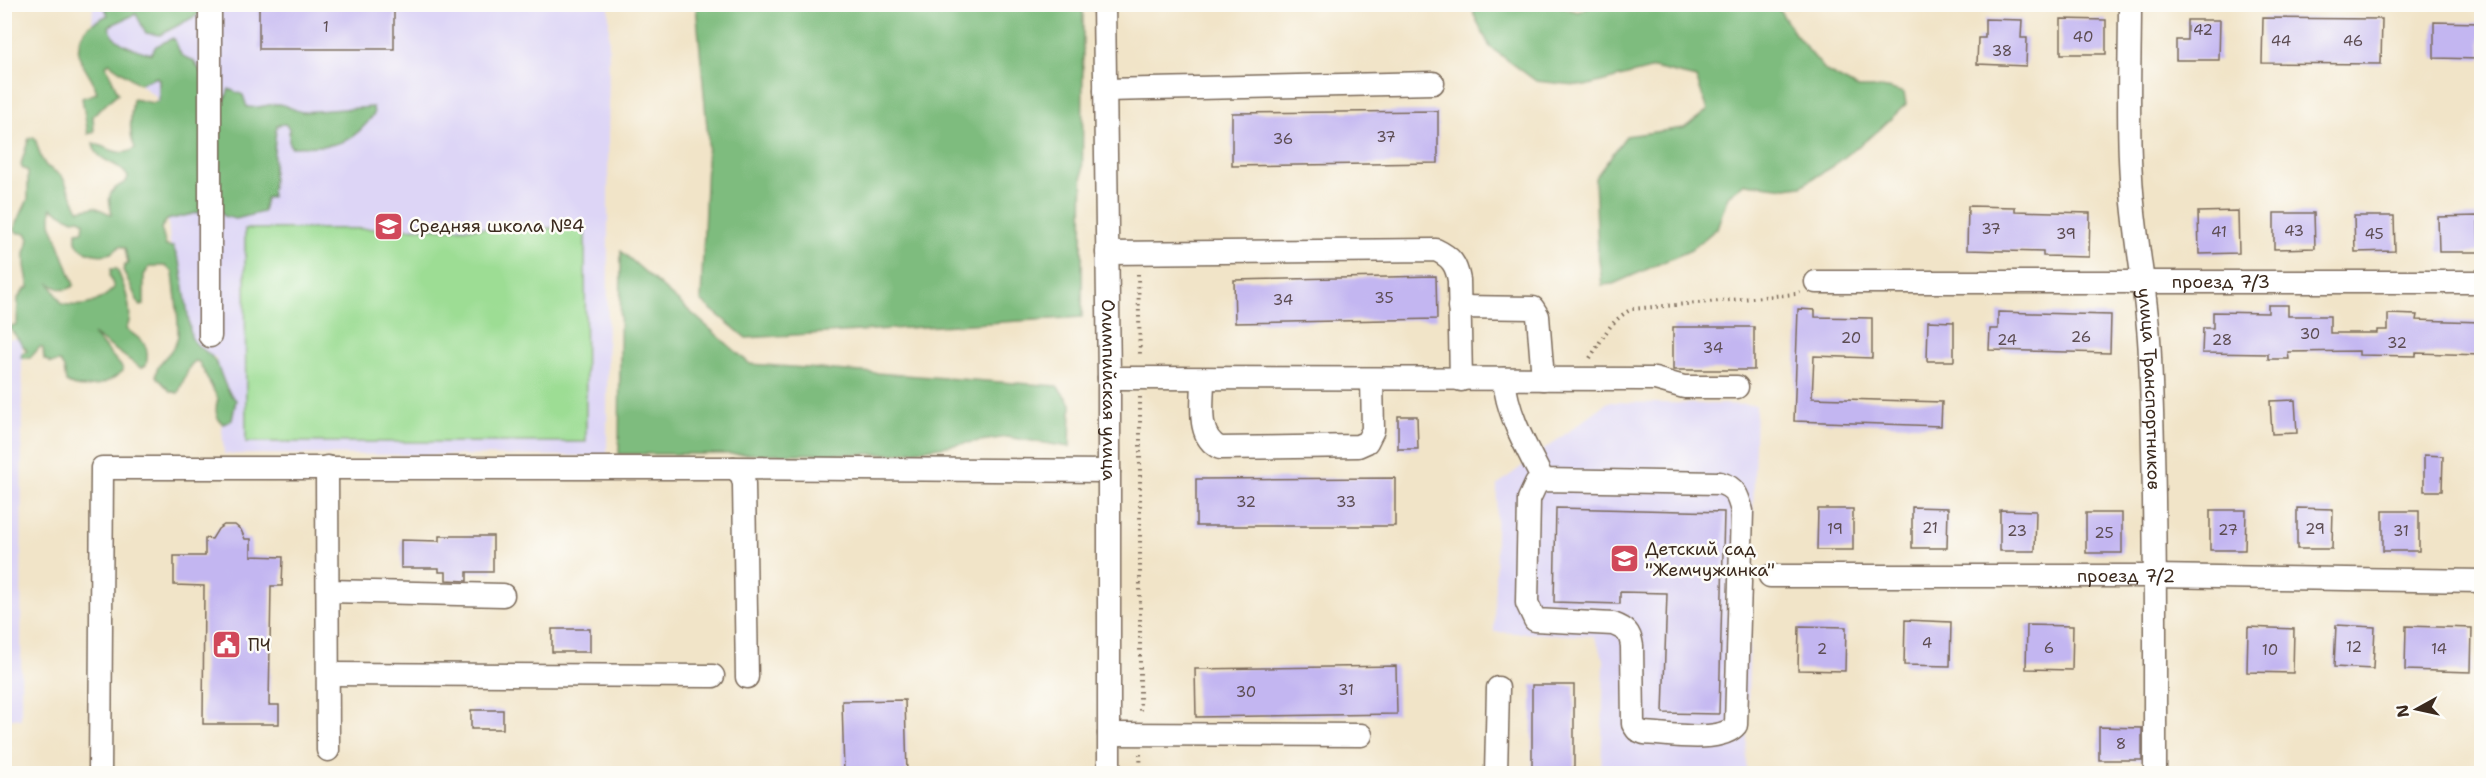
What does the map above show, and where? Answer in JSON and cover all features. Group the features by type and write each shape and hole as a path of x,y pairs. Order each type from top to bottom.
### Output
{"street":[{"path":"210,4 210,336"},
{"name":"Олимпийская улица","path":"1104,4 1109,378 1109,774"},
{"name":"улица Транспортников","path":"2130,4 2130,174 2145,282 2150,356 2155,576 2155,774"},
{"path":"1105,90 1433,83"},
{"path":"1107,253 1436,250 1448,256 1456,266 1460,307 1461,380"},
{"name":"проезд 7/3","path":"1816,282 2481,282"},
{"path":"1460,307 1533,308 1538,316 1543,379"},
{"path":"1109,378 1655,380 1684,387 1737,387"},
{"path":"1504,379 1506,397 1513,416 1543,480"},
{"path":"1203,380 1204,434 1211,444 1220,448 1358,446 1367,441 1373,430 1372,380"},
{"path":"327,467 328,750"},
{"path":"100,774 102,468 734,468 1109,471"},
{"path":"734,468 742,475 744,484 747,677"},
{"path":"1543,480 1720,483 1730,485 1736,491 1742,511 1736,725 1732,730 1713,736 1644,733 1637,730 1633,723 1630,634 1624,628 1613,624 1535,620 1527,603 1529,499 1536,484 1543,480"},
{"name":"проезд 7/2","path":"1770,576 2155,576 2481,581"},
{"path":"328,591 503,595"},
{"path":"329,674 713,676"},
{"path":"1496,774 1498,688"},
{"path":"1109,734 1360,735"}],"path":[{"path":"1138,253 1141,774"},
{"path":"1584,363 1590,358 1608,327 1619,316 1632,309 1796,294 1816,282"}],"shaded area":[{"name":"Средняя школа №4","path":"93,5 609,5 607,456 224,454 216,357 181,355 156,97 91,44"},
{"path":"4,339 22,339 21,719 4,718"},
{"name":"Детский сад \"Жемчужинка\"","path":"1608,402 1756,405 1746,773 1601,773 1604,659 1594,636 1494,632 1497,485"}],"green space":[{"path":"97,5 223,5 203,12 160,35 146,33 136,14 109,26 115,38 120,42 151,54 156,46 173,38 181,54 193,60 221,101 225,99 229,89 243,95 247,107 278,104 302,112 373,107 374,114 356,134 347,140 328,145 291,147 289,128 285,124 277,125 271,197 266,198 263,212 236,219 224,216 219,207 210,206 197,213 167,220 161,228 166,246 173,247 181,266 191,337 212,357 227,390 236,400 232,420 223,424 216,413 218,399 199,362 195,361 190,366 178,393 170,391 156,376 158,366 175,345 178,334 173,272 165,266 150,266 144,275 144,305 140,306 123,270 128,264 125,248 120,246 111,253 102,255 84,251 76,238 77,232 83,231 84,222 80,219 73,220 51,208 51,223 74,285 65,290 50,284 62,304 90,304 114,288 110,276 111,269 117,269 129,307 129,323 126,329 144,343 147,352 146,365 141,368 93,334 123,371 96,386 73,385 66,382 64,368 60,362 51,363 44,359 43,348 40,347 30,358 21,358 22,353 27,351 9,327 17,324 18,298 25,289 29,288 25,253 29,239 26,233 18,233 14,229 28,199 28,171 22,168 21,164 29,138 35,138 46,166 62,176 79,210 95,207 112,215 110,195 126,182 128,177 119,167 98,155 93,143 119,152 135,148 131,130 133,99 153,103 159,101 157,77 139,84 109,63 106,66 118,93 93,116 94,132 88,134 82,98 97,93 78,49 80,38 86,29 108,15 104,6"},
{"path":"696,5 1083,5 1082,317 746,338 701,301 708,138"},
{"path":"1473,5 1557,5 1578,12 1591,5 1776,5 1795,34 1826,71 1858,88 1888,88 1904,93 1906,104 1879,130 1832,167 1801,186 1786,188 1745,183 1728,196 1717,228 1691,250 1613,284 1602,285 1598,252 1595,178 1626,136 1684,128 1708,110 1696,78 1654,68 1585,86 1536,81 1490,47 1474,15"},
{"path":"585,228 586,442 246,442 245,229"},
{"path":"621,251 750,364 1057,386 1071,404 1070,447 1007,437 893,454 619,454"}],"building":[{"path":"259,4 394,4 394,49 259,49"},
{"path":"2263,18 2382,19 2381,64 2262,63"},
{"path":"1985,19 2022,20 2021,38 2027,38 2026,66 1977,64 1978,38 1985,38"},
{"path":"2061,19 2106,20 2106,54 2061,54"},
{"path":"2187,20 2220,20 2219,60 2176,60 2176,40 2187,40"},
{"path":"2434,22 2481,23 2481,59 2434,58"},
{"path":"1438,111 1438,163 1232,166 1232,113"},
{"path":"1968,206 2015,207 2015,211 2090,213 2089,257 2043,256 2043,252 1967,250"},
{"path":"2238,211 2239,253 2199,254 2198,212"},
{"path":"2274,213 2314,213 2315,248 2274,249"},
{"path":"2354,216 2394,216 2395,251 2355,252"},
{"path":"2478,216 2479,252 2439,252 2438,217"},
{"path":"1436,276 1437,319 1235,323 1234,280"},
{"path":"2268,305 2288,305 2288,316 2330,316 2330,333 2377,333 2377,330 2388,330 2388,314 2417,315 2416,320 2481,322 2481,355 2416,353 2416,356 2359,355 2359,351 2288,352 2289,359 2268,359 2268,354 2202,353 2203,328 2213,328 2213,312 2268,313"},
{"path":"1798,309 1815,310 1815,317 1872,318 1872,358 1814,356 1812,398 1942,402 1941,426 1794,421"},
{"path":"1998,312 2111,315 2110,353 1989,350 1990,329 1998,329"},
{"path":"1928,321 1954,322 1954,361 1927,361"},
{"path":"1673,327 1754,327 1754,370 1673,370"},
{"path":"2295,400 2297,433 2272,434 2270,401"},
{"path":"1398,416 1417,416 1418,449 1398,449"},
{"path":"2424,455 2443,456 2442,491 2424,491"},
{"path":"1395,478 1395,526 1196,526 1196,479"},
{"path":"1912,507 1948,508 1947,548 1912,548"},
{"path":"1556,508 1724,512 1719,714 1663,713 1667,593 1620,592 1620,604 1554,602"},
{"path":"2297,508 2333,509 2332,549 2297,549"},
{"path":"1818,509 1853,509 1853,550 1817,550"},
{"path":"2000,510 2036,511 2035,551 2000,551"},
{"path":"2210,510 2246,510 2245,550 2210,550"},
{"path":"2383,511 2419,511 2419,551 2383,551"},
{"path":"2086,513 2122,513 2122,553 2086,553"},
{"name":"ПЧ","path":"224,525 235,525 241,530 245,539 251,539 251,556 283,557 282,586 271,586 269,705 279,705 279,724 203,724 204,586 174,585 174,556 205,556 205,538 212,539 218,529"},
{"path":"439,536 493,536 493,572 467,572 467,581 446,580 446,572 439,572 439,568 401,568 401,540 439,541"},
{"path":"1905,620 1951,622 1950,666 1904,665"},
{"path":"2027,625 2073,626 2072,670 2026,669"},
{"path":"2336,625 2375,627 2373,669 2334,667"},
{"path":"1799,626 1846,627 1845,671 1798,670"},
{"path":"2406,626 2472,628 2471,672 2405,670"},
{"path":"2248,627 2294,629 2293,673 2247,672"},
{"path":"552,629 590,629 590,652 552,652"},
{"path":"1396,666 1397,714 1196,717 1195,669"},
{"path":"1532,685 1574,685 1574,774 1532,774"},
{"path":"905,700 907,774 844,774 842,701"},
{"path":"471,710 503,710 503,729 471,729"},
{"path":"2099,727 2142,728 2142,760 2099,760"}],"place":[{"name":"Средняя школа №4","path":"388,226"},
{"name":"Детский сад \"Жемчужинка\"","path":"1624,559"},
{"name":"ПЧ","path":"227,645"}]}
